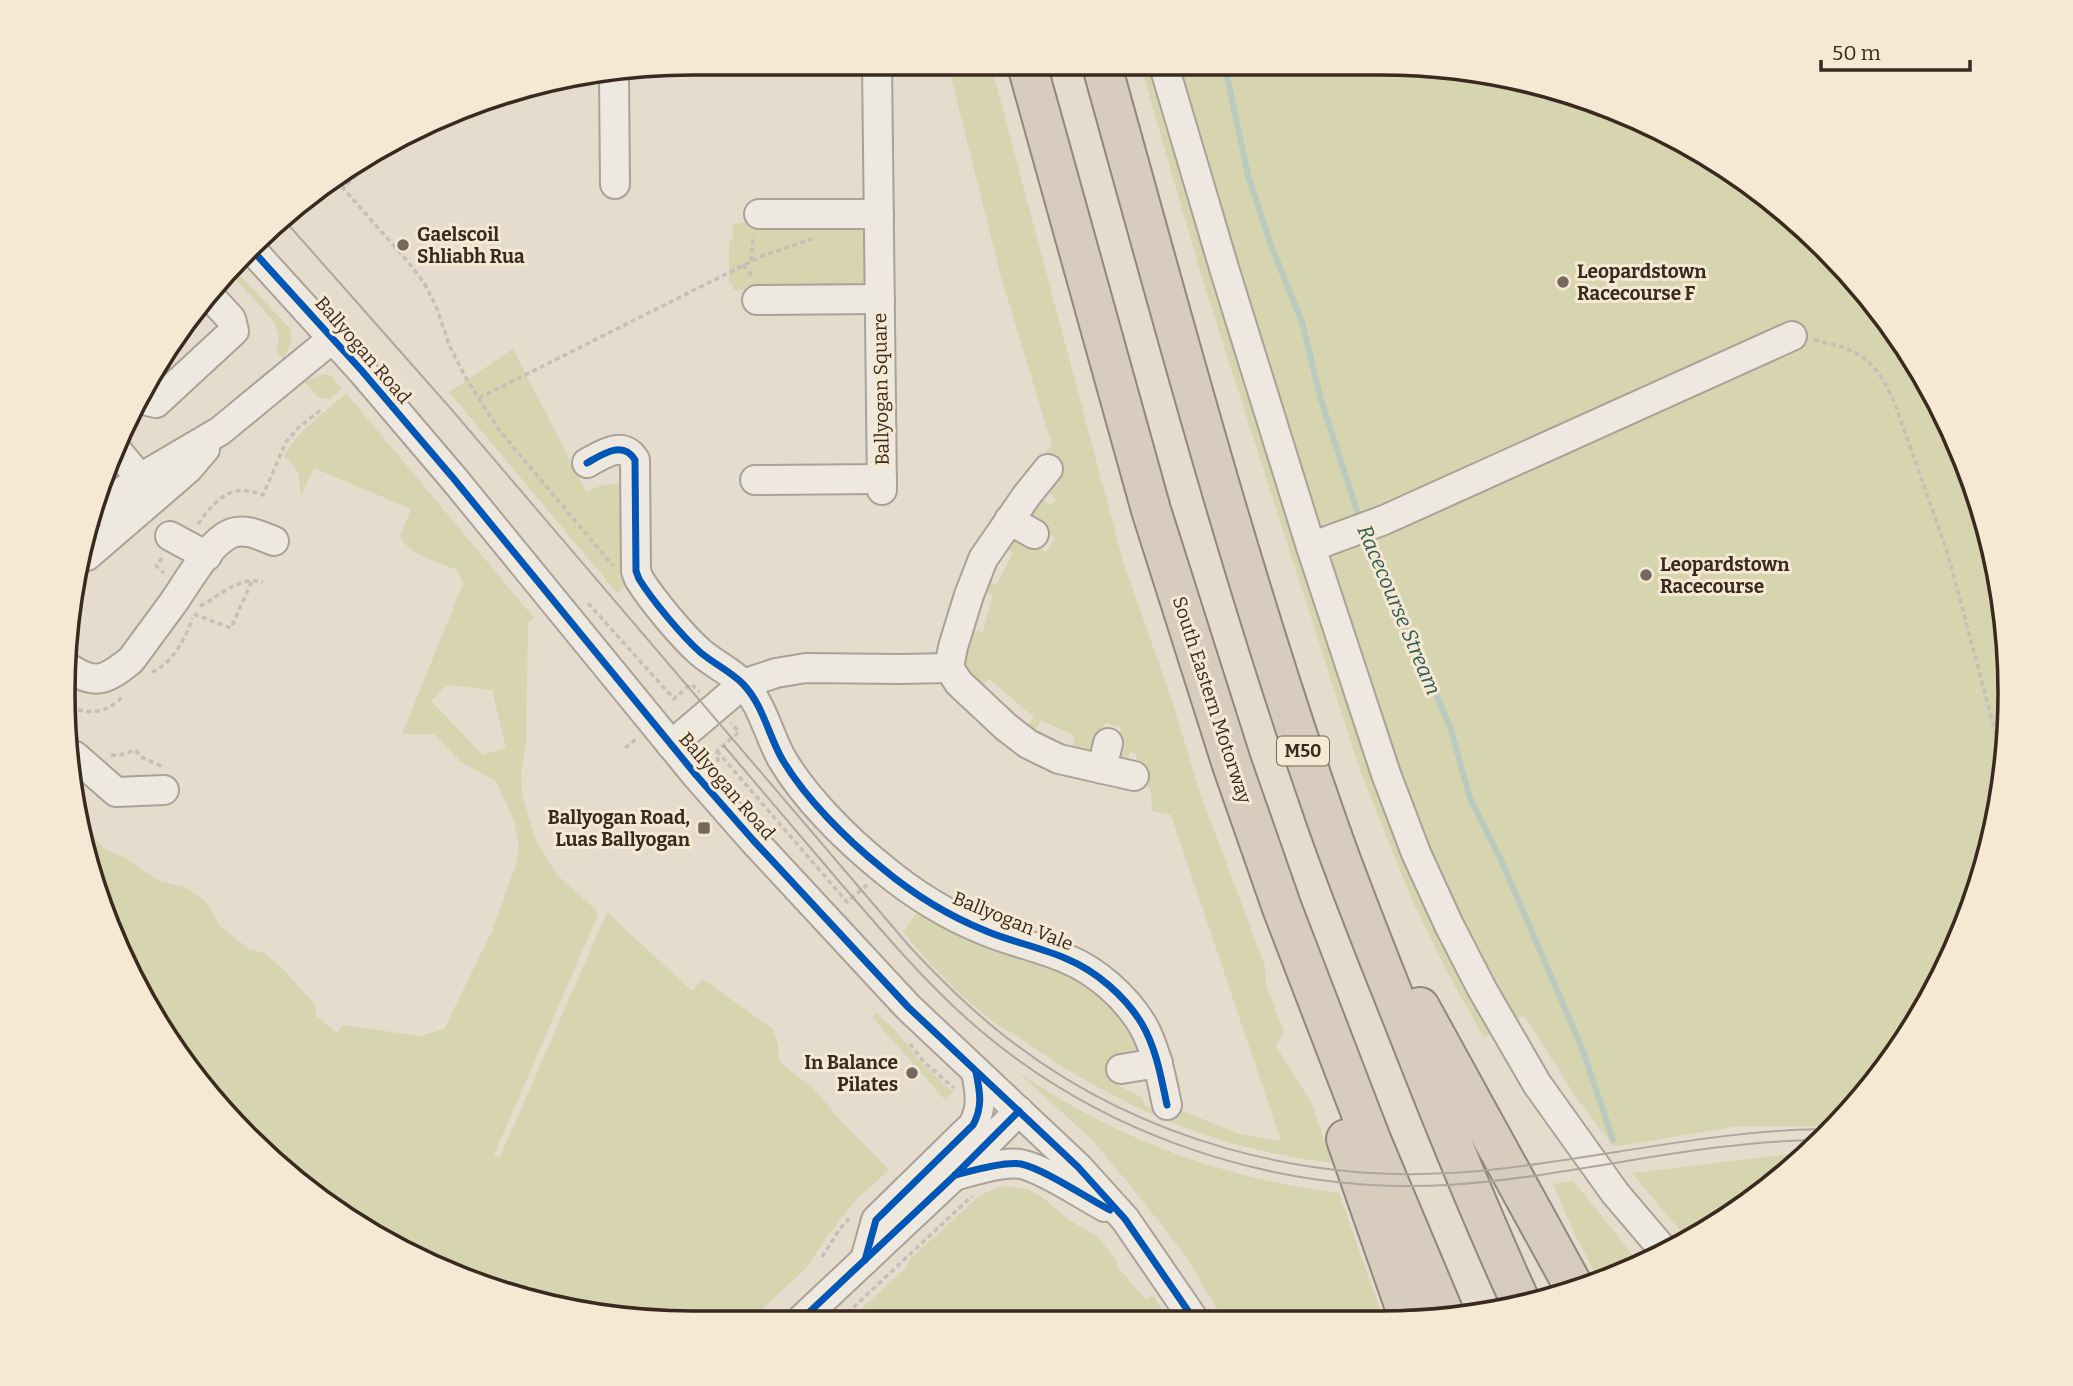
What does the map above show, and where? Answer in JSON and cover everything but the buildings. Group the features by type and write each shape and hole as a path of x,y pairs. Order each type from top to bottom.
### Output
{"highway":[{"name":"South Eastern Motorway","path":"1030,75 1151,509 1232,765 1282,908 1372,1142 1441,1307"},
{"name":"M50","path":"1105,75 1221,487 1321,805 1443,1122 1518,1295"},
{"path":"1042,122 1042,178 1104,405 1171,633 1205,739 1406,1310"},
{"path":"1134,180 1187,313 1301,693 1346,833 1374,905 1422,1011 1570,1281"}],"street":[{"name":"Ballyogan Square","path":"755,480 882,484 877,75"},
{"path":"1167,75 1311,547 1386,774 1416,853 1449,925 1502,1026 1537,1084 1615,1193 1659,1244"},
{"path":"614,81 615,184"},
{"path":"759,214 879,214"},
{"name":"Ballyogan Road","path":"257,255 454,479 658,746 744,831 852,950 908,1007 968,1083 1019,1111 1078,1167 1125,1219 1188,1311"},
{"name":"Ballyogan Square","path":"757,300 880,299"},
{"path":"149,401 156,403 234,331 231,319 216,302"},
{"path":"1311,547 1384,520 1792,336"},
{"path":"104,506 140,478 220,431 332,338"},
{"path":"92,552 188,469 220,431"},
{"name":"Ballyogan Vale","path":"587,463 605,452 618,449 624,449 634,456 636,571 639,579 699,652 726,669 743,684 761,710 783,761 823,811 863,852 900,882 953,915 988,932 1068,959 1089,971 1118,994 1141,1022 1149,1037 1167,1105"},
{"path":"122,457 140,478"},
{"path":"1048,469 1033,485 1009,520 976,575 949,668 959,683 1028,744 1059,759 1105,756 1134,776"},
{"path":"1009,520 1034,534"},
{"path":"76,673 82,678 103,678 131,660 207,556 226,536 235,531 248,531 274,541"},
{"path":"182,532 207,556"},
{"path":"658,746 743,684 776,673 806,668 949,668"},
{"path":"87,766 116,792 165,779"},
{"path":"1121,1069 1158,1063"},
{"path":"865,1259 876,1220 973,1125 980,1111 981,1093 968,1083"},
{"path":"965,1184 1019,1111"},
{"path":"809,1311 865,1259 986,1168 1019,1163 1125,1219"}],"path":[{"path":"360,173 343,188 424,284 436,306 450,347 499,430 616,570"},
{"path":"479,398 762,256 811,239 824,239"},
{"path":"1792,336 1854,351 1872,363 1885,380 1947,551 1996,734"},
{"path":"182,532 224,495 238,490 250,490 263,495 286,442 298,428 322,409"},
{"path":"253,579 231,628 195,611 243,580 253,579 263,582"},
{"path":"580,594 674,699 691,684 699,692 705,692"},
{"path":"630,730 637,738 658,746"},
{"path":"625,748 637,738"},
{"path":"87,766 135,750 165,779"},
{"path":"717,751 847,902 873,880"},
{"path":"905,1037 924,1062 968,1083"},
{"path":"849,1311 965,1184"},
{"path":"822,1257 839,1230 855,1213"}],"shaded area":[{"path":"950,75 994,75 1123,561 1171,698 1201,796 1265,966 1266,986 1284,1031 1276,1046 1312,1104 1332,1163 1247,1147 1168,1121 1130,1104 1056,1062 983,1014 949,983 902,931 921,907 1066,967 1124,1014 1140,1051 1134,1057 1116,1062 1120,1086 1143,1098 1145,1105 1161,1112 1177,1110 1239,1134 1281,1141 1171,815 1152,811 1151,794 1144,770 1135,764 1137,754 1130,752 1127,763 1119,759 1115,747 1121,727 1105,723 1097,746 1092,750 1072,748 1075,736 1041,720 1036,730 1032,731 1027,727 1034,717 989,679 978,687 962,665 968,630 983,632 993,595 980,591 983,580 996,585 1013,553 1003,546 1008,535 1025,539 1046,552 1055,538 1035,525 1029,517 1040,496 1050,505 1056,500 1046,489 1054,480 1044,454 1052,445 1000,274"},
{"name":"Leopardstown Racecourse","path":"1144,75 1420,77 1501,87 1540,96 1616,122 1689,158 1723,179 1787,229 1817,256 1870,317 1894,350 1934,420 1951,457 1977,533 1986,572 1996,653 1996,733 1986,814 1977,853 1951,929 1915,1002 1894,1036 1870,1069 1821,1126 1739,1126 1614,1147 1575,1096 1524,1015 1484,1038 1446,970 1411,898 1360,770 1201,275"},
{"path":"859,222 866,225 870,282 859,290 733,290 733,285 729,284 729,241 733,240 733,223"},
{"path":"239,275 291,330 291,342 284,360 276,351 279,337 275,323 235,279"},
{"path":"513,349 586,492 603,485 620,483 627,489 628,579 617,593 449,392"},
{"path":"326,374 342,389 330,399 318,397 303,380"},
{"path":"346,393 534,618 528,623 526,744 521,774 522,794 536,840 557,875 596,910 598,915 494,1155 500,1157 607,912 692,991 703,979 773,1029 779,1060 814,1089 889,1170 856,1200 805,1269 760,1311 653,1309 572,1299 494,1278 457,1264 384,1228 317,1183 256,1130 203,1069 179,1036 139,966 108,892 92,835 104,849 122,856 159,881 185,887 205,901 219,925 249,949 265,953 284,970 315,1005 316,1016 337,1033 343,1025 420,1036 444,1029 493,929 516,864 519,845 514,820 496,781 461,762 434,734 402,734 463,584 457,570 425,557 404,543 400,536 411,509 314,468 302,494 297,472 284,457 304,430","holes":["447,685 492,690 506,748 483,755 431,701"]},
{"path":"877,1013 897,1032 922,1063 953,1092 945,1100 872,1017"},
{"path":"1018,1072 1092,1117 1171,1152 1253,1177 1339,1193 1380,1311 1218,1311 1185,1255 1092,1140"},
{"path":"1790,1154 1723,1207 1681,1232 1632,1173"},
{"path":"1573,1181 1634,1256 1595,1272 1553,1184"},
{"path":"1006,1186 1027,1189 1042,1197 1069,1220 1098,1237 1118,1263 1116,1265 1146,1300 1153,1295 1163,1311 859,1311 906,1268 909,1260 979,1196"}],"waterway":[{"name":"Racecourse Stream","path":"1227,75 1248,175 1272,248 1302,322 1321,400 1360,520"},
{"name":"Racecourse Stream","path":"1365,534 1395,608 1427,671 1451,730 1470,798 1501,860 1582,1048 1613,1140"}],"tram line":[{"path":"290,226 452,410 910,947 978,1014 1054,1071 1109,1103 1167,1129 1227,1149 1289,1163 1352,1171 1415,1174 1479,1171 1699,1139 1818,1129"},
{"path":"724,746 882,931 950,1003 1002,1048 1058,1086 1118,1119 1180,1145 1245,1165 1312,1179 1380,1185 1448,1185 1541,1175 1726,1146 1805,1141"}],"cycle path":[{"path":"257,255 362,371 454,479 696,775 753,840 908,1007 1078,1167 1125,1219 1188,1311"},
{"path":"587,463 606,453 619,450 630,454 635,460 636,571 639,579 659,607 693,645 738,679 750,692 791,774 827,817 882,868 932,904 986,931 1067,959 1089,970 1109,986 1127,1004 1147,1033 1158,1063 1167,1105"},
{"path":"865,1260 876,1220 973,1125 979,1106 976,1072"},
{"path":"811,1311 1019,1111"},
{"path":"955,1175 997,1165 1021,1164 1053,1178 1110,1210"}],"place":[{"name":"Gaelscoil Shliabh Rua","path":"403,245"},
{"name":"Leopardstown Racecourse F","path":"1563,282"},
{"name":"Leopardstown Racecourse","path":"1646,575"},
{"name":"Ballyogan Road, Luas Ballyogan","path":"704,828"},
{"name":"In Balance Pilates","path":"912,1073"}]}
